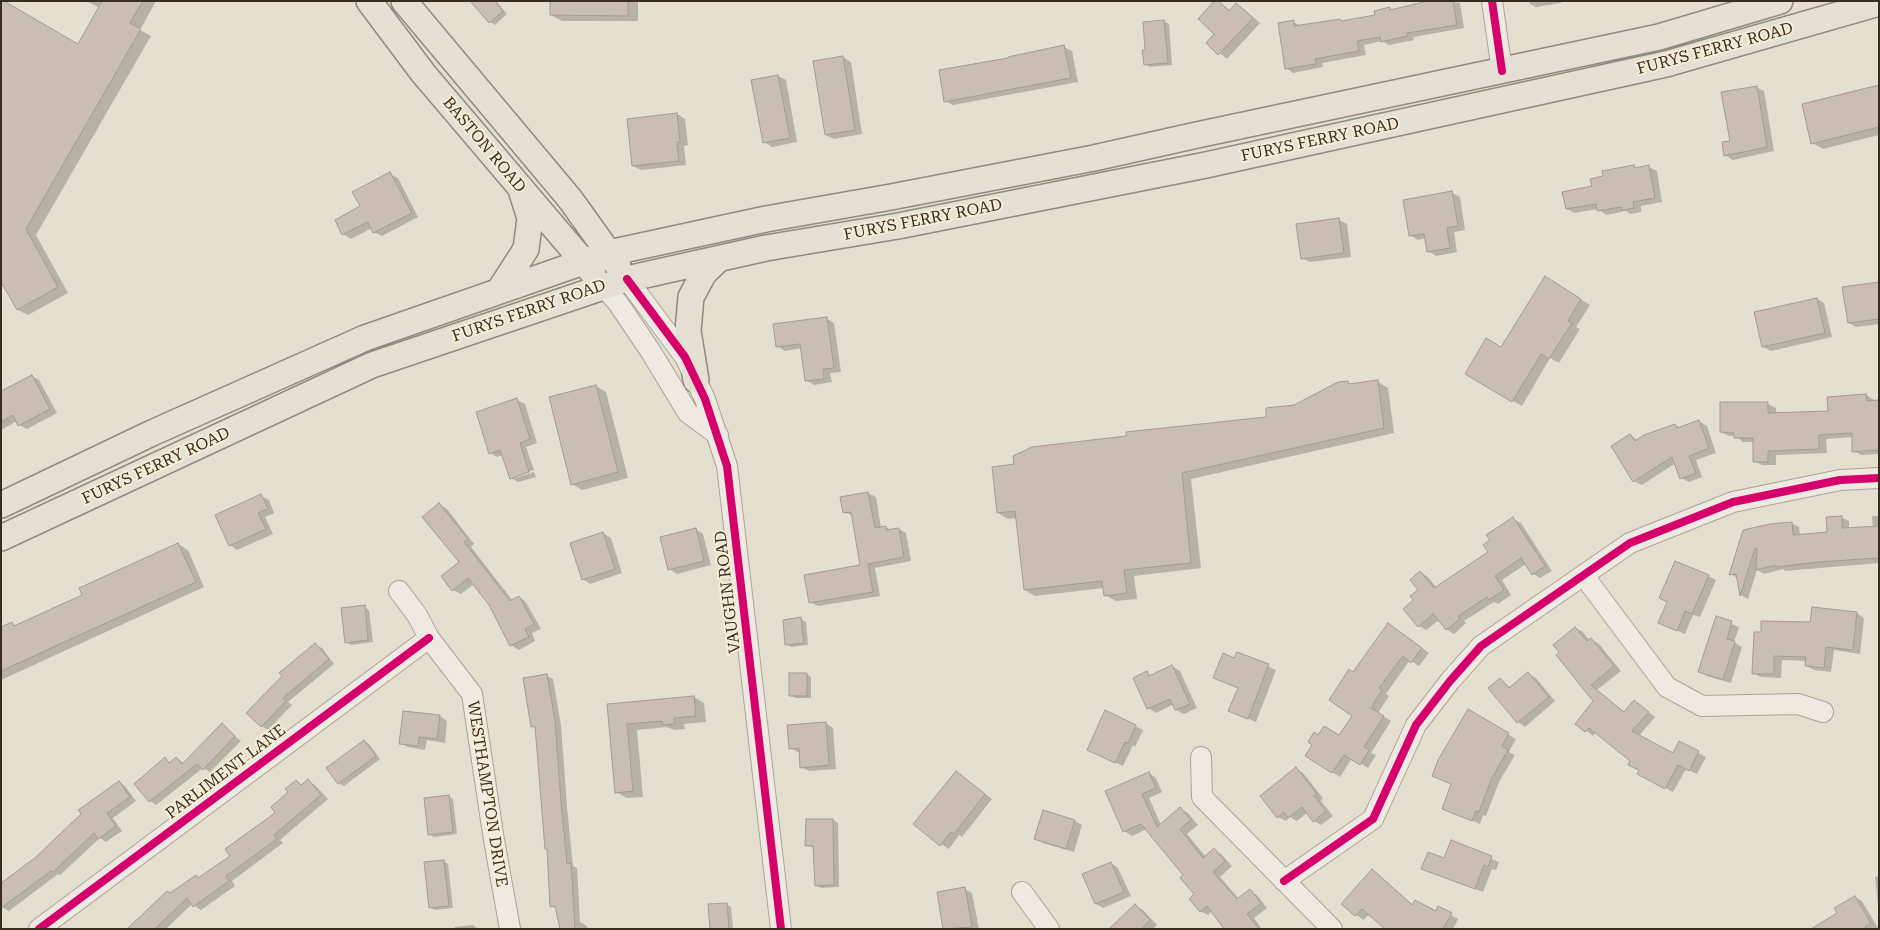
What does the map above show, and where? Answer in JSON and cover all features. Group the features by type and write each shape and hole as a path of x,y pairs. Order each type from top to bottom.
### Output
{"main road":[{"name":"BASTON ROAD","path":"369,1 423,73 603,286"},
{"name":"BASTON ROAD","path":"404,1 570,198 627,279"},
{"name":"FURYS FERRY ROAD","path":"1,505 152,433 365,338 609,253 766,219 1094,158 1659,37 1780,1"},
{"name":"FURYS FERRY ROAD","path":"1,538 372,365 627,279 766,248 898,226 1206,165 1544,91 1666,64 1879,3"},
{"path":"499,291 526,249 530,218 521,188"},
{"path":"696,380 688,331 691,297 704,273 720,258"}],"street":[{"path":"1492,1 1502,70"},
{"name":"VAUGHN ROAD","path":"627,279 685,357 705,399 727,466 781,929"},
{"path":"603,286 618,303 651,352 688,413 718,435"},
{"path":"1284,881 1373,819 1416,725 1450,681 1481,646 1630,543 1733,502 1840,480 1879,478"},
{"path":"1584,576 1667,687 1702,706 1798,704 1823,712"},
{"name":"WESTHAMPTON DRIVE","path":"399,591 417,615 429,638 472,694 494,840 510,929"},
{"name":"PARLIMENT LANE","path":"39,929 429,638"},
{"path":"1201,757 1202,797 1332,929"},
{"path":"1022,892 1048,929"}],"building":[{"path":"1,1 78,44 102,1 143,1 130,23 141,29 26,229 58,287 17,310 1,282"},
{"path":"470,1 495,1 503,11 489,23"},
{"path":"550,1 628,1 628,16 550,15"},
{"path":"1214,1 1219,1 1229,11 1236,3 1253,18 1218,55 1206,43 1214,34 1198,19"},
{"path":"1428,1 1453,1 1457,25 1407,33 1407,36 1381,42 1380,37 1357,41 1359,51 1315,59 1316,64 1285,69 1278,23 1294,20 1294,26 1340,19 1341,21 1375,15 1374,11 1390,7 1390,10"},
{"path":"1164,20 1168,63 1144,65 1142,50 1145,50 1143,22"},
{"path":"1064,45 1071,78 944,102 939,70 1008,58"},
{"path":"843,56 855,130 825,135 813,61"},
{"path":"778,75 790,138 763,143 751,80"},
{"path":"1879,85 1879,127 1811,144 1802,104"},
{"path":"1757,86 1767,147 1724,156 1722,142 1730,141 1721,92"},
{"path":"677,113 680,142 677,142 679,161 632,166 627,119"},
{"path":"1634,165 1635,168 1649,165 1655,198 1633,202 1634,208 1622,210 1621,207 1597,211 1596,204 1566,209 1562,192 1592,186 1590,179 1603,176 1602,171"},
{"path":"390,172 412,213 373,233 368,222 342,235 335,220 360,206 352,192"},
{"path":"1452,191 1458,226 1447,228 1450,248 1427,252 1424,234 1409,236 1403,200"},
{"path":"1339,218 1344,253 1301,259 1296,224"},
{"path":"1545,276 1581,299 1568,321 1572,323 1549,359 1541,354 1512,402 1465,374 1486,338 1501,347"},
{"path":"1879,282 1879,319 1848,323 1842,287"},
{"path":"1817,298 1825,333 1762,347 1754,312"},
{"path":"827,317 834,368 823,369 824,379 805,381 800,344 776,347 773,324"},
{"path":"32,375 50,409 18,426 13,415 1,422 1,391"},
{"path":"1378,380 1384,428 1182,473 1191,563 1124,570 1127,593 1104,596 1102,581 1024,590 1015,511 997,513 992,467 1014,464 1013,456 1032,447 1126,436 1126,432 1266,417 1266,408 1294,405 1338,382 1348,381 1349,384"},
{"path":"596,385 618,472 571,485 549,397"},
{"path":"1866,394 1867,401 1879,400 1879,450 1852,452 1852,433 1819,435 1819,449 1768,451 1768,462 1753,462 1753,438 1734,438 1734,433 1720,432 1720,402 1768,402 1768,413 1828,411 1827,397"},
{"path":"517,398 530,439 520,443 529,472 510,479 500,450 489,454 476,412"},
{"path":"1699,420 1709,448 1689,456 1696,473 1680,479 1672,457 1633,482 1611,446 1630,434 1635,441 1644,435 1675,424 1677,428"},
{"path":"868,492 875,528 886,526 886,530 899,528 904,557 868,564 873,592 809,603 804,575 860,565 851,512 843,513 840,497"},
{"path":"261,494 268,509 258,513 266,529 229,546 215,515"},
{"path":"439,503 468,539 464,542 510,601 519,596 534,624 525,629 529,637 510,646 489,605 468,578 452,591 441,576 459,562 422,517"},
{"path":"1842,516 1842,528 1879,526 1879,558 1777,567 1776,565 1756,570 1757,548 1755,548 1740,596 1736,574 1729,575 1743,530 1770,524 1792,522 1793,535 1827,532 1826,517"},
{"path":"1513,517 1545,566 1532,575 1521,558 1495,576 1504,590 1489,600 1487,597 1458,616 1460,619 1446,630 1433,614 1418,627 1403,609 1413,600 1410,596 1418,590 1410,580 1420,571 1434,588 1488,552 1483,545 1490,540 1486,535"},
{"path":"696,528 704,561 668,570 660,537"},
{"path":"603,532 615,569 582,580 570,543"},
{"path":"178,543 196,582 1,671 1,627 12,622 14,626 82,595 79,588"},
{"path":"1675,561 1709,575 1692,614 1685,611 1677,631 1658,623 1667,602 1659,598"},
{"path":"365,605 368,640 345,643 341,608"},
{"path":"1812,607 1857,612 1853,650 1826,647 1824,668 1805,666 1806,657 1774,656 1774,674 1752,674 1754,632 1761,632 1761,621 1810,622"},
{"path":"1716,616 1732,621 1727,639 1735,641 1723,680 1698,672"},
{"path":"801,617 804,643 785,645 783,620"},
{"path":"1388,623 1422,648 1411,663 1403,656 1379,688 1382,690 1371,708 1384,716 1364,747 1369,750 1360,765 1344,755 1332,773 1305,756 1312,745 1308,742 1314,732 1318,735 1324,726 1339,735 1352,716 1329,700 1349,669 1353,672"},
{"path":"1575,627 1587,641 1591,638 1614,666 1591,685 1624,712 1634,700 1649,712 1632,731 1673,753 1679,741 1699,751 1689,771 1678,765 1665,789 1637,774 1639,770 1628,765 1630,761 1589,728 1585,732 1575,724 1593,701 1556,655 1559,652 1553,645"},
{"path":"315,643 329,659 283,698 286,701 261,727 246,713 282,676 279,673"},
{"path":"1237,652 1269,664 1248,719 1228,711 1238,688 1213,678 1223,653 1234,658"},
{"path":"1172,665 1190,704 1175,710 1170,699 1147,709 1133,678 1147,671 1149,676"},
{"path":"1528,672 1549,697 1517,723 1488,688 1500,678 1509,688"},
{"path":"789,673 807,673 807,696 789,696"},
{"path":"547,674 555,721 567,864 571,863 575,929 560,929 555,906 550,907 547,849 545,849 535,726 531,727 523,678"},
{"path":"694,696 696,716 674,718 675,724 663,725 662,721 627,724 633,791 615,793 607,704"},
{"path":"1468,709 1509,733 1502,746 1508,750 1492,778 1479,812 1476,811 1472,821 1442,809 1451,784 1432,776 1438,760"},
{"path":"1105,710 1136,725 1128,743 1125,742 1115,763 1087,750"},
{"path":"403,711 440,715 437,739 419,737 418,746 399,744"},
{"path":"826,722 829,765 800,768 799,748 789,749 787,725"},
{"path":"222,723 235,736 203,770 197,764 149,802 134,784 165,757 169,763 176,757 182,764"},
{"path":"364,740 376,756 338,784 326,768"},
{"path":"1296,767 1317,794 1314,796 1326,811 1313,822 1302,807 1288,818 1284,812 1277,818 1260,796"},
{"path":"956,771 985,794 954,834 951,832 940,846 913,824"},
{"path":"1149,772 1156,788 1142,794 1157,827 1180,807 1191,820 1180,829 1203,858 1214,848 1225,861 1213,872 1237,899 1250,889 1261,903 1247,914 1259,929 1224,929 1207,906 1200,912 1189,899 1194,894 1180,878 1183,875 1141,824 1123,832 1105,791"},
{"path":"308,779 321,795 274,835 277,839 226,876 229,881 193,907 187,898 155,929 127,929 167,891 170,893 196,875 198,878 230,856 225,849 275,813 271,807 288,792 285,789 296,780 301,785"},
{"path":"119,781 130,797 107,813 116,826 98,839 94,833 53,872 51,871 1,908 1,883 36,857 81,814 78,810"},
{"path":"449,795 453,832 428,835 424,798"},
{"path":"1043,810 1075,820 1066,849 1034,839"},
{"path":"806,819 833,819 834,885 815,886 813,846 805,846"},
{"path":"1451,840 1492,856 1488,867 1484,865 1475,889 1421,869 1428,852 1444,858"},
{"path":"444,860 449,906 429,908 424,862"},
{"path":"1111,862 1124,892 1095,904 1082,874"},
{"path":"1372,869 1412,905 1415,900 1436,911 1438,906 1452,913 1443,929 1385,929 1362,909 1355,916 1341,904"},
{"path":"965,887 972,927 943,929 937,892"},
{"path":"1855,896 1871,923 1863,929 1811,929 1837,913 1834,908"},
{"path":"727,903 729,929 710,929 708,904"},
{"path":"1135,904 1150,920 1141,929 1109,929"}],"cycle path":[{"path":"1492,1 1502,71"},
{"path":"627,279 685,357 705,399 727,466 781,929"},
{"path":"1284,881 1373,819 1416,725 1450,681 1481,646 1630,543 1733,502 1840,480 1879,478"},
{"path":"39,929 429,638"}]}
